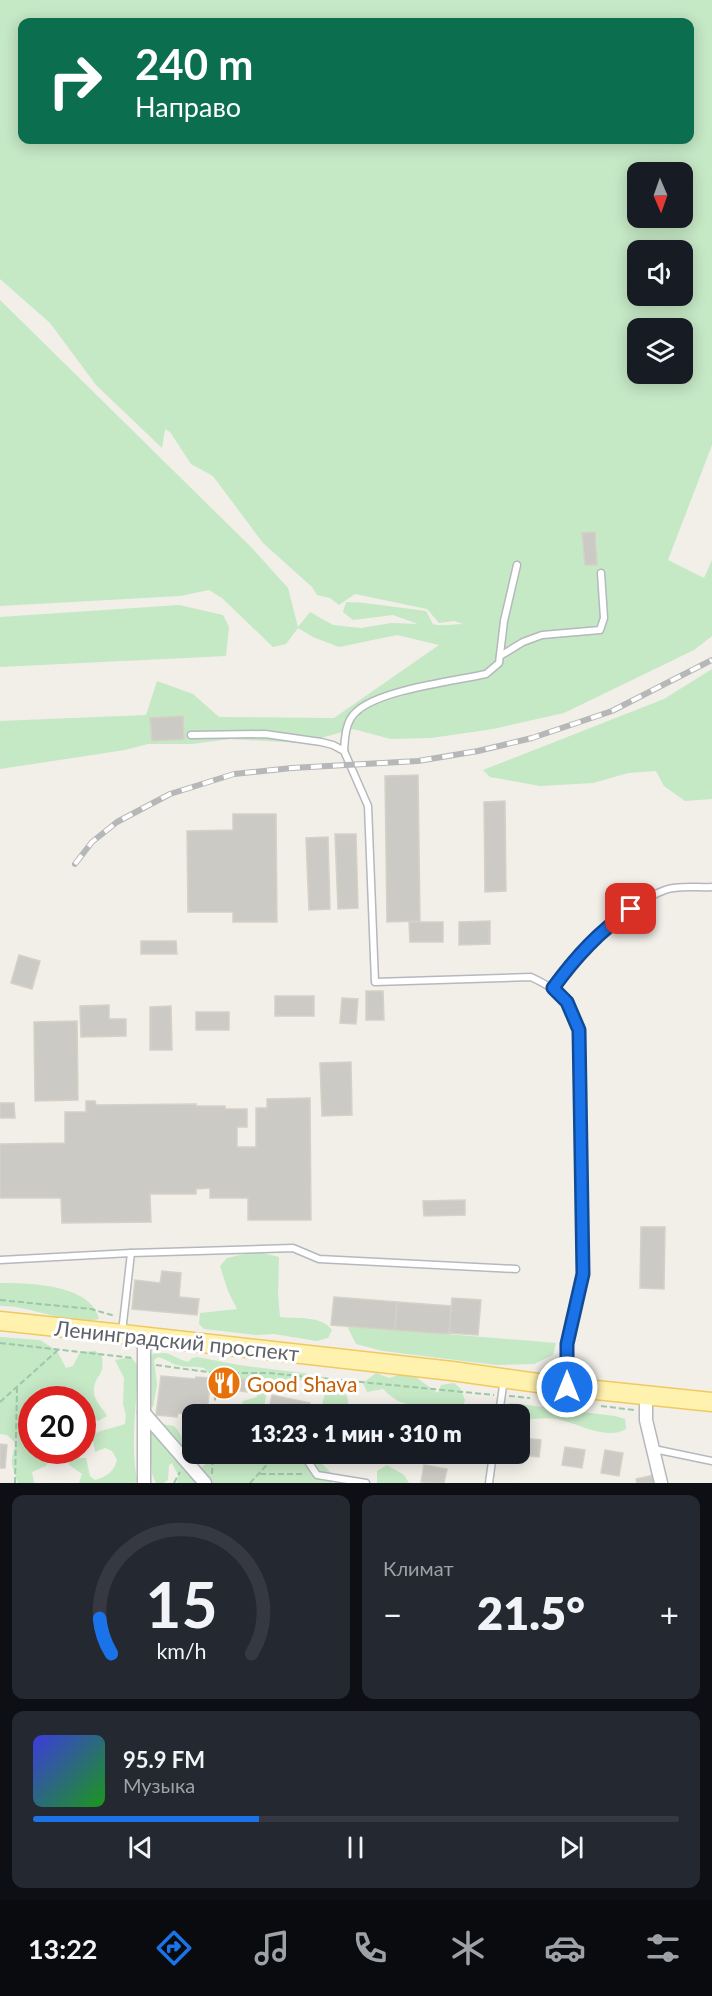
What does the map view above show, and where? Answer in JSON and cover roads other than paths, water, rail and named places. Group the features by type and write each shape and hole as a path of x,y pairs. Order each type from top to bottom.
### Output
{"main road":[{"name":"Ленинградский проспект","path":"0,1322 122,1326 144,1336 452,1371 503,1387 567,1387 646,1403 712,1402"}],"street":[{"path":"144,1336 144,1483"},
{"path":"646,1403 646,1420 661,1483"},
{"path":"144,1413 182,1450"},
{"path":"193,1464 205,1483"}],"lane":[{"path":"517,565 504,621 499,663 486,674 382,696 356,712 345,732 344,752 368,806 375,982 531,977 553,988 567,1002 579,1030 583,1274 567,1344 567,1387"},
{"path":"500,656 523,642 542,635 600,630 604,618 601,573"},
{"path":"191,735 265,734 321,742 333,745 344,752"},
{"path":"553,988 576,957 606,927 631,909 667,889 712,887"},
{"path":"0,1260 293,1248 319,1259 516,1269"},
{"path":"122,1326 131,1253"},
{"path":"500,1404 503,1387"},
{"path":"653,1448 712,1461"},
{"path":"310,1464 317,1475 366,1483"},
{"path":"489,1483 492,1464"}],"railway":[{"path":"75,864 92,842 117,822 170,794 234,774 292,768 418,761 478,751 532,738 612,711 712,660"}],"place":[{"name":"Good Shava","path":"224,1383"}]}
